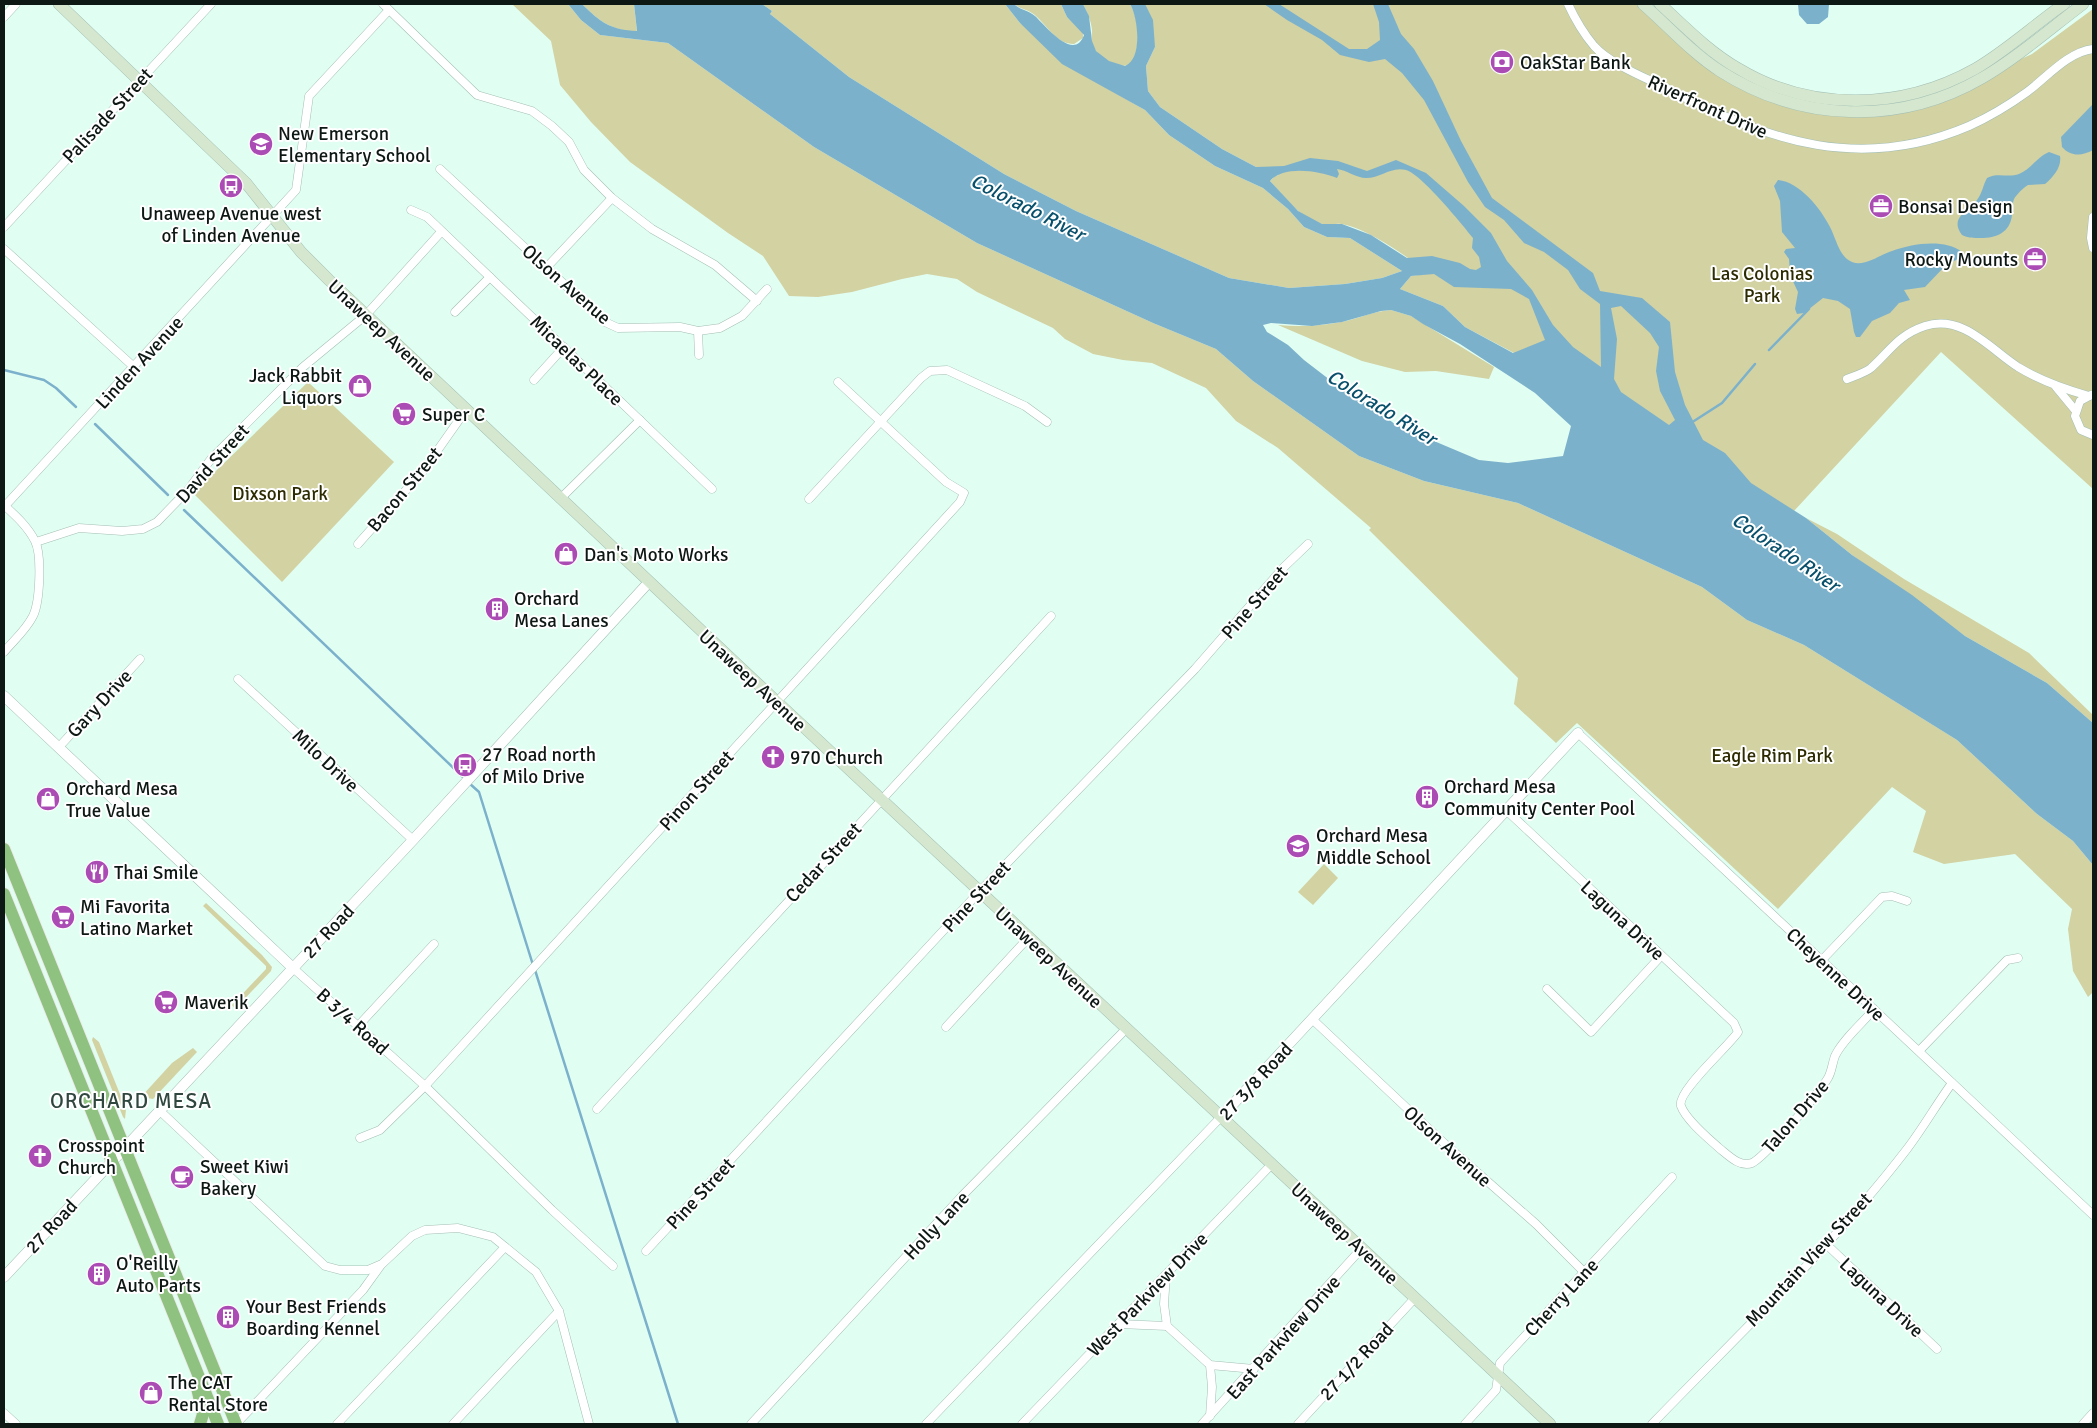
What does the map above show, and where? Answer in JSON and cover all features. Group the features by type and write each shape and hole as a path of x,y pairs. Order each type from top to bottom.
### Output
{"highway":[{"path":"4,849 236,1424"},
{"path":"4,894 218,1424"},
{"path":"176,1319 200,1399 202,1414 200,1424"},
{"path":"200,1380 220,1411 236,1424"}],"main road":[{"name":"Unaweep Avenue","path":"59,4 246,183 301,252 366,315 560,499 1550,1424"},
{"path":"1643,4 1704,59 1747,87 1795,105 1852,113 1890,110 1922,104 1953,93 1997,69 2083,4"},
{"path":"1660,4 1711,50 1752,76 1798,94 1834,100 1861,101 1888,99 1919,93 1962,76 1990,59 2064,4"}],"street":[{"path":"4,17 16,4"},
{"name":"Palisade Street","path":"4,227 212,4"},
{"path":"383,4 477,95 532,111 569,142 584,170 612,198 652,229 715,265 757,301"},
{"name":"Riverfront Drive","path":"1568,4 1578,24 1595,47 1622,66 1736,122 1780,138 1821,147 1870,149 1920,142 1949,134 2001,110 2068,60 2083,51 2093,49"},
{"name":"Linden Avenue","path":"4,506 296,190 309,96 389,10"},
{"name":"Olson Avenue","path":"440,169 605,322 618,328 680,327 698,331 720,328 742,316 767,290"},
{"path":"546,268 612,198"},
{"name":"Micaelas Place","path":"411,210 427,217 712,489"},
{"path":"2093,217 2091,238 2093,248"},
{"name":"David Street","path":"36,542 79,528 122,532 143,529 157,522 188,490 211,459 303,368 366,315 441,232"},
{"path":"4,249 134,367"},
{"path":"455,312 490,277"},
{"path":"1847,379 1870,370 1891,347 1910,333 1925,326 1939,324 1953,325 1969,331 2018,367 2056,387 2091,395"},
{"path":"698,331 699,355"},
{"path":"534,380 564,347"},
{"path":"809,499 921,378 930,371 947,370 1025,406 1047,422"},
{"path":"838,382 880,422"},
{"path":"2056,387 2075,410"},
{"path":"2091,395 2080,401 2075,410 2078,426 2092,437"},
{"name":"Bacon Street","path":"358,544 423,471 466,410"},
{"path":"560,499 640,420"},
{"name":"Pinon Street","path":"360,1138 380,1130 425,1086 960,502 964,493 946,482 880,422"},
{"path":"4,506 21,520 36,542 39,591 36,607 27,627 4,652"},
{"name":"Pine Street","path":"646,1251 980,892 1195,670 1283,568 1308,544"},
{"name":"27 Road","path":"4,1277 413,840 649,582"},
{"name":"Cedar Street","path":"597,1109 1051,616"},
{"name":"Gary Drive","path":"59,747 140,659"},
{"name":"Milo Drive","path":"238,679 413,840"},
{"name":"B 3/4 Road","path":"4,696 293,968 425,1086 552,1210 613,1266"},
{"name":"27 3/8 Road","path":"926,1424 1221,1117 1578,733"},
{"name":"Cheyenne Drive","path":"1578,733 1821,961 1920,1050 1952,1083 2093,1215"},
{"name":"Laguna Drive","path":"1506,810 1734,1023 1738,1032"},
{"path":"1821,961 1882,897 1892,896 1908,901"},
{"path":"946,1027 1029,937"},
{"path":"359,1025 434,944"},
{"path":"1547,989 1591,1032 1661,956"},
{"path":"1920,1050 2007,960 2018,958"},
{"name":"Talon Drive","path":"1738,1032 1730,1044 1686,1090 1681,1100 1681,1106 1707,1137 1730,1157 1746,1164 1753,1162 1764,1153 1809,1103 1832,1071 1835,1056 1847,1039 1874,1009"},
{"name":"Olson Avenue","path":"1312,1019 1445,1144 1536,1224 1584,1272"},
{"name":"Holly Lane","path":"751,1424 962,1196 1126,1029"},
{"name":"Mountain View Street","path":"1652,1424 1826,1244 1908,1148 1952,1083"},
{"path":"159,1110 325,1266 340,1270 368,1270 382,1264"},
{"name":"West Parkview Drive","path":"1022,1424 1272,1164"},
{"name":"Cherry Lane","path":"1465,1424 1496,1390 1500,1363 1672,1177"},
{"path":"236,1424 363,1290 382,1264 412,1236 425,1230 458,1228 493,1237 536,1272 560,1311 589,1424"},
{"name":"Laguna Drive","path":"1826,1244 1937,1349"},
{"path":"338,1424 505,1247"},
{"name":"East Parkview Drive","path":"1202,1424 1362,1248"},
{"path":"1166,1275 1164,1304 1167,1326"},
{"name":"27 1/2 Road","path":"1298,1424 1415,1298"},
{"path":"453,1424 560,1311"},
{"path":"1119,1324 1167,1326 1210,1365 1254,1368"},
{"path":"1210,1365 1212,1387 1210,1416"},
{"path":"4,1413 16,1424"},
{"path":"2083,1424 2093,1413"}],"green space":[{"name":"Eagle Rim Park","path":"512,4 568,4 581,20 600,35 668,43 814,147 977,243 1153,323 1216,349 1253,381 1359,456 1424,481 1518,503 1702,587 1747,620 1804,645 1941,730 1957,740 2037,814 2073,841 2093,865 2093,992 2088,997 2073,971 2068,929 2072,909 2015,854 1944,864 1913,852 1926,811 1892,787 1778,909 1577,723 1556,743 1514,704 1518,678 1369,530 1371,528 1278,448 1236,421 1206,388 1152,363 1093,354 1065,339 1053,328 977,292 957,279 927,274 852,292 818,297 789,296 763,256 630,162 591,122 560,85 551,41"},
{"path":"582,4 634,4 637,32 606,24"},
{"path":"762,4 1005,4 1020,23 1089,78 1145,110 1169,135 1215,166 1263,188 1288,209 1304,227 1327,237 1350,238 1402,271 1382,278 1345,284 1289,288 1229,278 1076,211 1004,174 849,77 770,14 772,11"},
{"path":"1014,4 1061,4 1067,17 1083,32 1083,38 1074,44 1067,43 1056,37 1032,13"},
{"path":"1083,4 1130,4 1138,35 1136,52 1129,65 1113,64 1095,50 1092,42 1091,23"},
{"name":"Las Colonias Park","path":"1141,4 1636,4 1698,60 1745,90 1792,109 1827,115 1918,109 1968,91 2010,64 2032,54 2093,9 2093,489 1941,352 1794,511 1563,372 1514,353 1465,327 1443,306 1400,289 1411,276 1426,274 1410,260 1374,236 1350,226 1322,224 1307,217 1293,206 1270,181 1279,175 1268,167 1256,167 1222,149 1160,107 1148,91 1146,66 1155,47"},
{"path":"1391,310 1411,316 1494,367 1489,379 1436,371 1405,372 1362,361 1278,325 1326,324"},
{"name":"Dixson Park","path":"308,382 394,462 282,582 193,493"},
{"path":"1806,518 1837,534 1904,579 2029,653 2093,715 2093,723 2047,683 1965,636 1852,555"},
{"path":"1324,864 1338,878 1313,905 1298,892"},
{"path":"206,903 262,955 272,967 271,971 235,1009 232,1005 266,969 266,966 203,906"},
{"path":"93,1037 99,1042 126,1109 125,1119 92,1040"},
{"path":"193,1048 197,1052 153,1099 141,1097 172,1063"}],"water":[{"name":"Colorado River","path":"568,4 582,4 606,24 620,29 637,31 634,4 762,4 772,11 770,14 849,77 1004,174 1076,211 1229,278 1289,288 1345,284 1382,278 1402,271 1350,238 1327,237 1304,227 1288,209 1263,188 1215,166 1169,135 1145,110 1062,64 1020,23 1005,4 1014,4 1032,14 1059,39 1073,45 1079,43 1084,35 1067,17 1061,4 1083,4 1089,16 1092,41 1096,51 1109,61 1125,66 1131,62 1137,47 1137,27 1130,4 1145,4 1153,20 1155,47 1146,66 1148,91 1160,107 1222,149 1256,167 1284,166 1310,158 1338,161 1367,171 1396,160 1426,173 1464,206 1491,233 1507,261 1532,290 1553,325 1573,347 1601,367 1600,304 1580,289 1568,270 1544,252 1524,243 1504,220 1485,207 1468,182 1424,100 1402,73 1385,59 1369,62 1340,55 1322,40 1264,4 1279,4 1349,49 1367,49 1380,40 1379,22 1373,4 1388,4 1401,34 1414,49 1433,81 1461,141 1492,198 1593,273 1600,291 1642,298 1670,322 1675,372 1685,405 1703,440 1725,453 1751,483 1806,518 1852,555 1912,595 1965,636 2047,683 2093,723 2093,865 2073,841 2037,814 1957,740 1804,645 1747,620 1702,587 1518,503 1424,481 1359,456 1253,381 1216,349 1153,323 977,243 814,147 668,43 600,35 581,20","holes":["1337,169 1366,178 1401,169 1413,173 1441,200 1473,238 1472,248 1479,257 1481,267 1476,270 1470,269 1460,263 1432,256 1407,258 1371,235 1342,224 1322,224 1298,211 1270,181 1276,176 1293,171 1321,173 1337,178 1339,174","1434,274 1454,287 1511,289 1529,299 1545,340 1513,353 1465,327 1443,306 1400,289 1411,276","1621,306 1650,333 1659,347 1656,371 1660,391 1675,420 1669,425 1621,392 1614,379 1617,339 1611,308","1391,310 1411,316 1460,344 1535,393 1571,426 1563,456 1508,463 1479,460 1396,425 1366,402 1343,390 1288,345 1267,332 1263,325 1271,323 1312,326 1342,322"]},
{"path":"1798,4 1829,4 1828,17 1819,24 1807,24 1799,15"},
{"path":"2093,104 2093,150 2081,154 2069,153 2062,147 2061,137"},
{"path":"2049,152 2060,156 2060,164 2056,172 2045,184 2028,185 2018,193 2013,203 2011,221 2005,230 1987,238 1971,238 1962,235 1958,224 1959,219 1979,198 1987,178 1995,175 2019,174"},
{"path":"1778,180 1794,186 1809,197 1826,220 1841,252 1852,262 1867,262 1900,248 1927,244 1946,245 1955,248 1962,252 1962,257 1946,265 1925,287 1904,290 1910,300 1899,303 1890,313 1872,321 1860,337 1856,337 1854,332 1850,309 1838,301 1823,298 1804,313 1797,314 1795,309 1798,292 1790,275 1789,259 1784,252 1786,249 1795,248 1782,232 1780,201 1774,186"}],"waterway":[{"path":"1769,350 1809,309"},
{"path":"1694,421 1722,403 1755,364"},
{"path":"4,370 44,380 56,388 76,407"},
{"path":"95,424 168,495"},
{"path":"184,510 465,779"},
{"path":"469,783 479,792 533,965"},
{"path":"535,970 678,1424"}],"place":[{"name":"OakStar Bank","path":"1502,62"},
{"name":"New Emerson Elementary School","path":"261,144"},
{"name":"Unaweep Avenue west of Linden Avenue","path":"231,186"},
{"name":"Bonsai Design","path":"1881,206"},
{"name":"Rocky Mounts","path":"2035,259"},
{"name":"Jack Rabbit Liquors","path":"360,386"},
{"name":"Super C","path":"404,414"},
{"name":"Dan's Moto Works","path":"566,554"},
{"name":"Orchard Mesa Lanes","path":"497,609"},
{"name":"970 Church","path":"773,757"},
{"name":"27 Road north of Milo Drive","path":"465,765"},
{"name":"Orchard Mesa Community Center Pool","path":"1427,797"},
{"name":"Orchard Mesa True Value","path":"48,799"},
{"name":"Orchard Mesa Middle School","path":"1298,846"},
{"name":"Thai Smile","path":"97,872"},
{"name":"Mi Favorita Latino Market","path":"63,917"},
{"name":"Maverik","path":"166,1002"},
{"name":"Crosspoint Church","path":"40,1156"},
{"name":"Sweet Kiwi Bakery","path":"182,1177"},
{"name":"O'Reilly Auto Parts","path":"99,1274"},
{"name":"Your Best Friends Boarding Kennel","path":"228,1317"},
{"name":"The CAT Rental Store","path":"151,1393"}],"district":[{"name":"ORCHARD MESA","path":"131,1101"}]}
